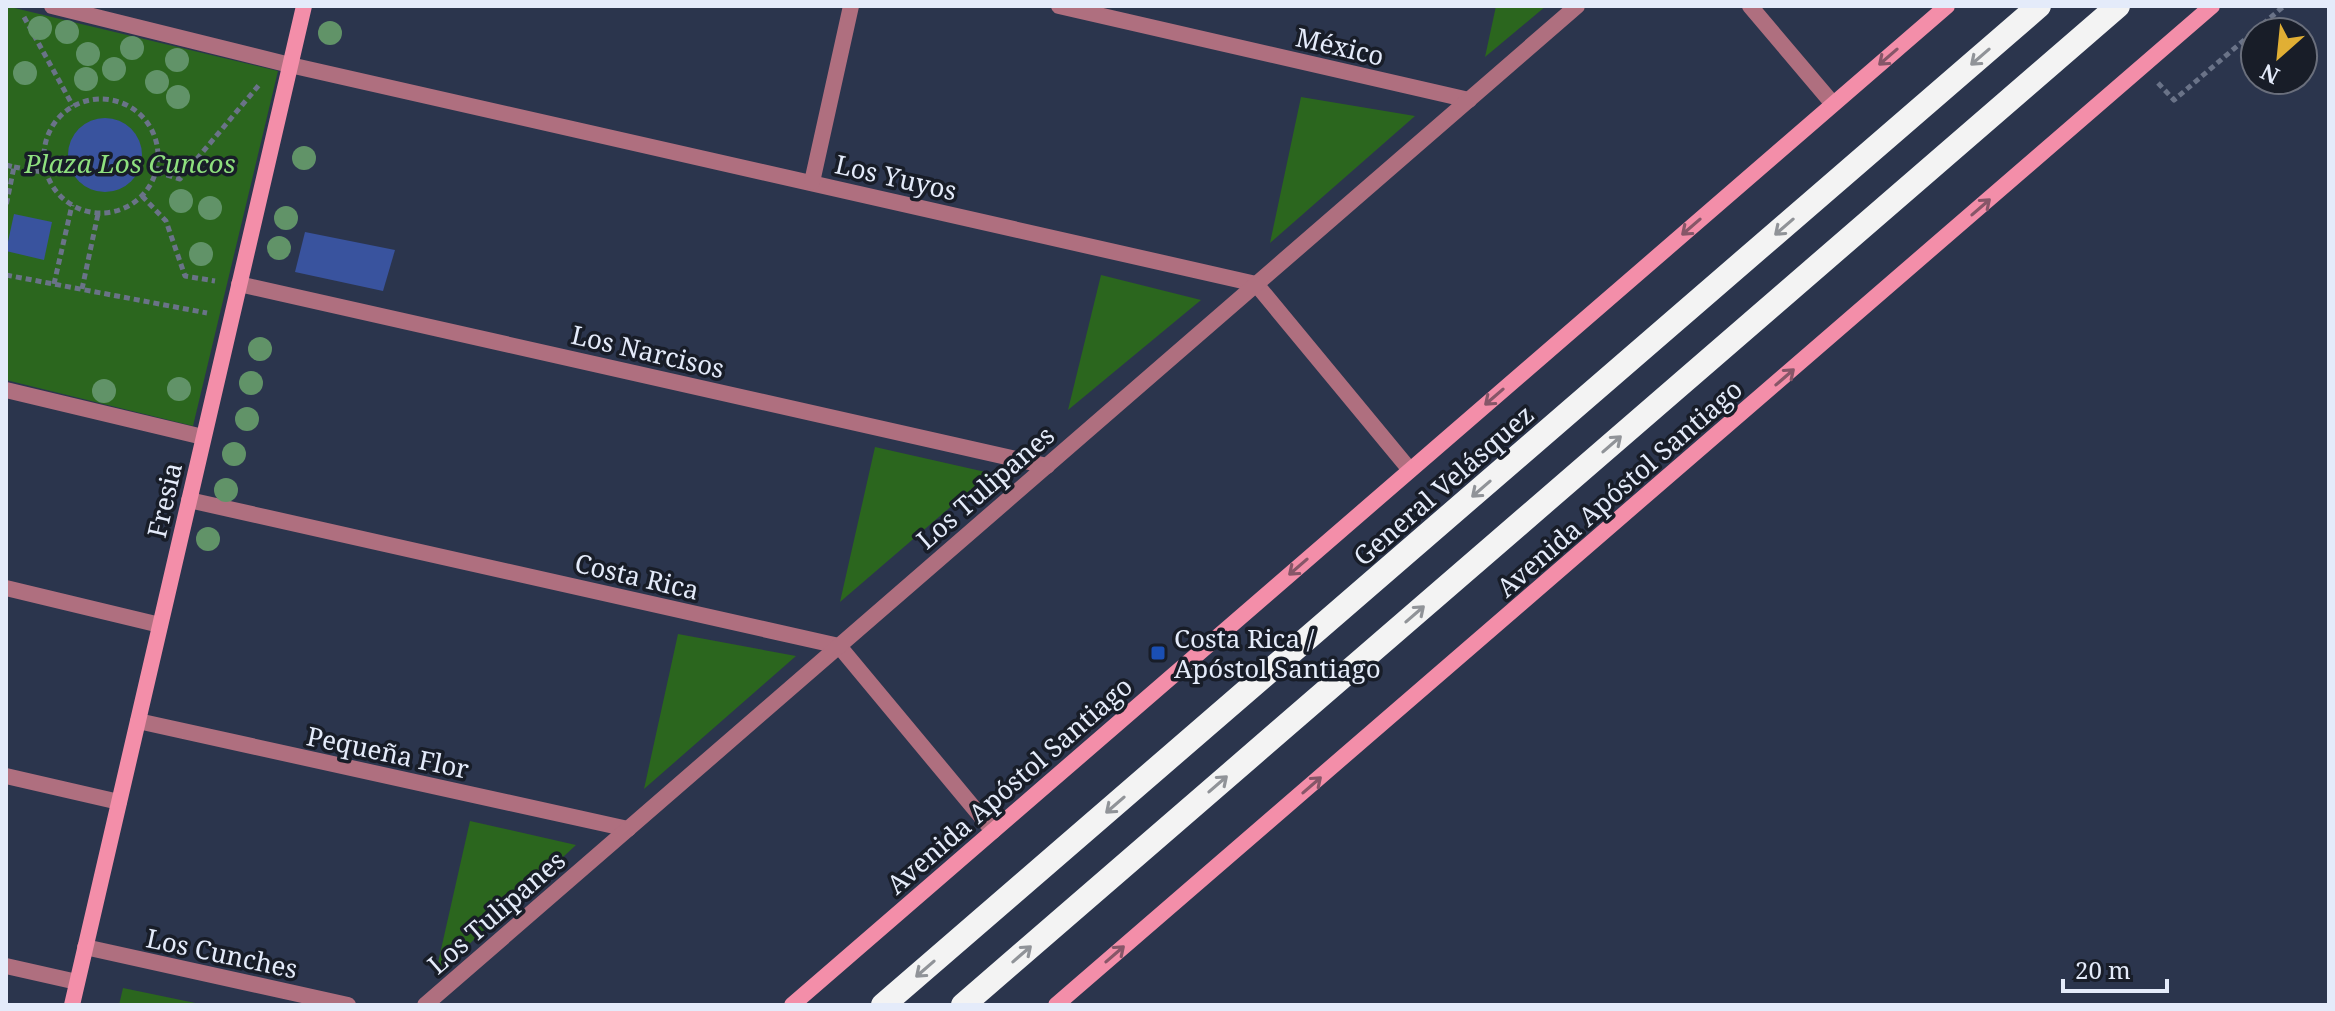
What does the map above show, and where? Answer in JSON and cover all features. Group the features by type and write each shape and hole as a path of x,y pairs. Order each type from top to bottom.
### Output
{"highway":[{"name":"General Velásquez","path":"883,1005 2039,6"},
{"path":"963,1005 2118,6"}],"street":[{"name":"Los Yuyos","path":"52,6 290,65 1256,284"},
{"name":"Fresia","path":"72,1005 304,6"},
{"path":"812,182 851,6"},
{"name":"México","path":"1059,6 1469,100"},
{"name":"Los Tulipanes","path":"425,1005 1577,6"},
{"path":"1750,6 1833,104"},
{"name":"Avenida Apóstol Santiago","path":"792,1005 1947,6"},
{"name":"Avenida Apóstol Santiago","path":"1056,1005 2212,6"},
{"name":"Los Narcisos","path":"239,284 1047,466"},
{"path":"1256,284 1410,470"},
{"path":"6,390 203,437"},
{"name":"Costa Rica","path":"189,500 839,646"},
{"path":"6,588 160,625"},
{"path":"839,646 993,831"},
{"name":"Pequeña Flor","path":"138,721 628,829"},
{"path":"6,776 119,802"},
{"name":"Los Cunches","path":"85,947 348,1005"},
{"path":"6,966 77,982"}],"path":[{"path":"2174,100 2284,6"},
{"path":"24,17 73,106"},
{"path":"157,172 180,179 264,78"},
{"path":"91,100 109,100 128,106 143,117 154,134 159,152 157,172 149,189 135,203 118,212 98,214 72,205 52,186 44,150 49,133 59,118 73,106 91,100"},
{"path":"6,165 47,173"},
{"path":"6,206 14,167"},
{"path":"142,196 166,221 185,276 216,281"},
{"path":"54,284 72,205"},
{"path":"82,289 98,214"},
{"path":"6,275 208,313"}],"green space":[{"name":"Plaza Los Cuncos","path":"6,6 278,71 193,426 6,380"},
{"path":"1496,6 1546,6 1485,57"},
{"path":"1301,97 1415,116 1270,243"},
{"path":"1101,275 1201,300 1068,410"},
{"path":"875,447 990,473 840,602"},
{"path":"678,634 796,656 644,789"},
{"path":"470,821 576,845 435,976"},
{"path":"123,988 205,1005 119,1005"}],"building":[{"path":"98,118 112,118 126,124 136,134 142,155 136,176 126,186 112,192 98,192 84,186 74,176 68,162 68,148 74,134 84,124"},
{"path":"14,214 52,222 44,260 6,251"},
{"path":"305,232 395,250 383,291 295,272"}],"place":[{"name":"Costa Rica / Apóstol Santiago","path":"1158,653"}]}
